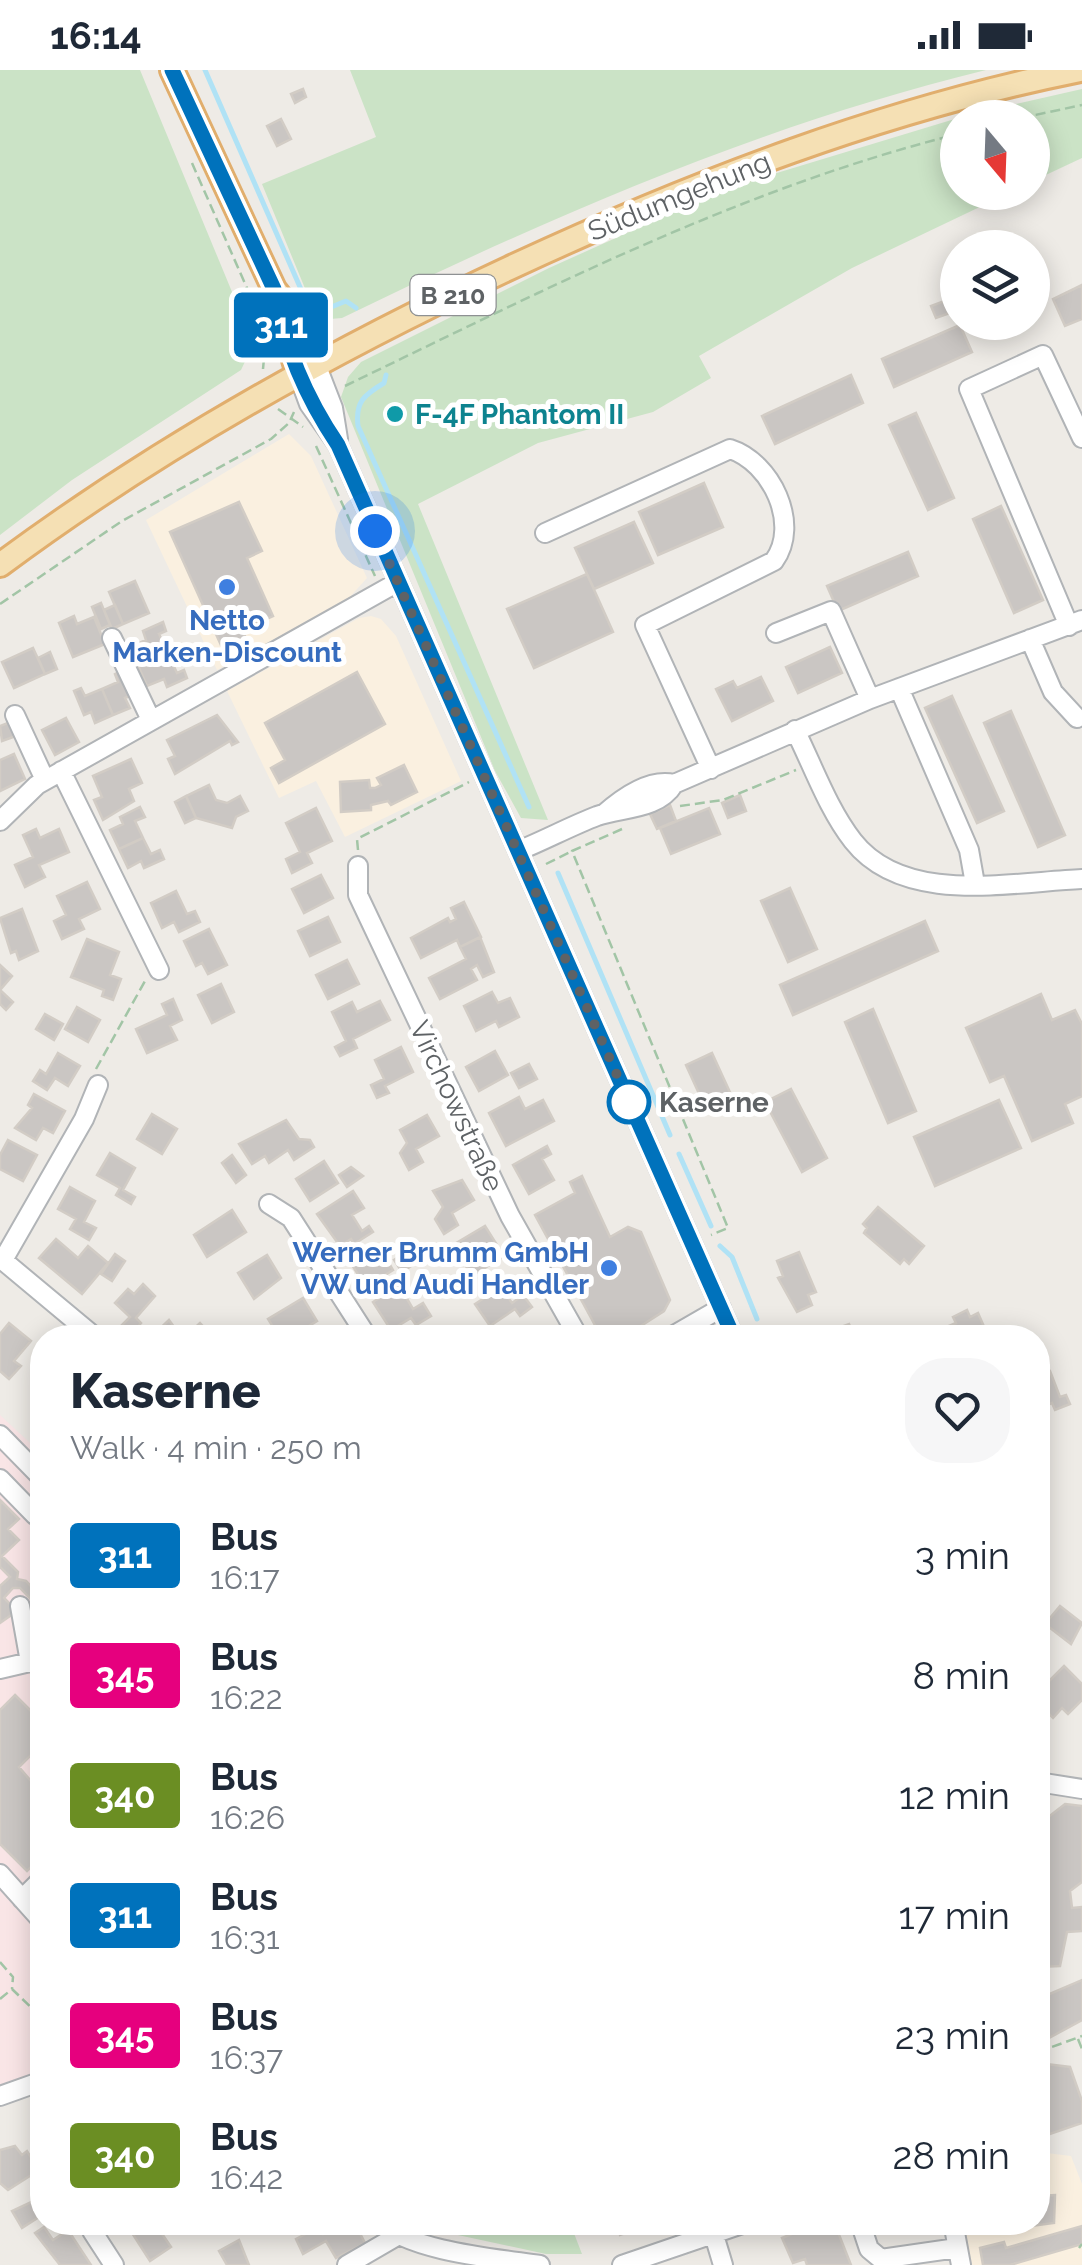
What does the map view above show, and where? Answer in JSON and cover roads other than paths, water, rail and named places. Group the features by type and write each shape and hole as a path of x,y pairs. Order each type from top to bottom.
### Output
{"main road":[{"path":"172,70 307,369"},
{"name":"Südumgehung","path":"307,369 574,238 728,174 860,128 1080,70"},
{"name":"B 210","path":"0,565 44,532 307,369"}],"street":[{"path":"518,851 662,781 674,784 870,699 1075,623 969,388 1043,355 1082,438"},
{"path":"307,369 327,395 338,445"},
{"path":"307,369 310,404 338,445 728,1325"},
{"path":"545,533 730,449 750,455 764,470 786,522 786,545 774,562 645,625 711,768"},
{"path":"0,821 53,776 398,582"},
{"path":"776,633 830,612 870,699"},
{"path":"112,638 151,720"},
{"path":"1030,640 1053,692 1077,718"},
{"path":"899,688 969,850 976,884"},
{"path":"15,715 53,776 159,970"},
{"path":"794,730 852,840 868,856 926,882 1082,879"},
{"name":"Virchowstraße","path":"358,866 358,896 510,1216 572,1325"},
{"path":"81,1325 2,1259 84,1119 98,1085"},
{"path":"269,1204 290,1218 360,1325"},
{"path":"692,1325 721,1308"},
{"path":"0,1436 30,1466"},
{"path":"0,1480 30,1509"},
{"path":"20,1606 30,1642"},
{"path":"0,1669 30,1665"},
{"path":"1050,1784 1082,1789"},
{"path":"0,1874 30,1908"},
{"path":"22,1899 30,1891"},
{"path":"0,2096 30,2085"},
{"path":"94,2235 114,2265"},
{"path":"622,2265 701,2235"},
{"path":"710,2235 723,2265"},
{"path":"864,2235 869,2249 881,2260 959,2256"},
{"path":"348,2265 397,2236 540,2265"}],"waterway":[{"path":"205,70 307,303 319,312 346,301 356,308"},
{"path":"386,375 384,383 362,400 358,426 529,807"},
{"path":"558,873 670,1135"},
{"path":"679,1154 711,1226"},
{"path":"720,1246 732,1257 757,1319"}],"place":[{"name":"F-4F Phantom II","path":"395,414"},
{"name":"Netto Marken-Discount","path":"227,587"},
{"name":"Kaserne","path":"629,1102"},
{"name":"Werner Brumm GmbH VW und Audi Handler","path":"609,1268"}]}
